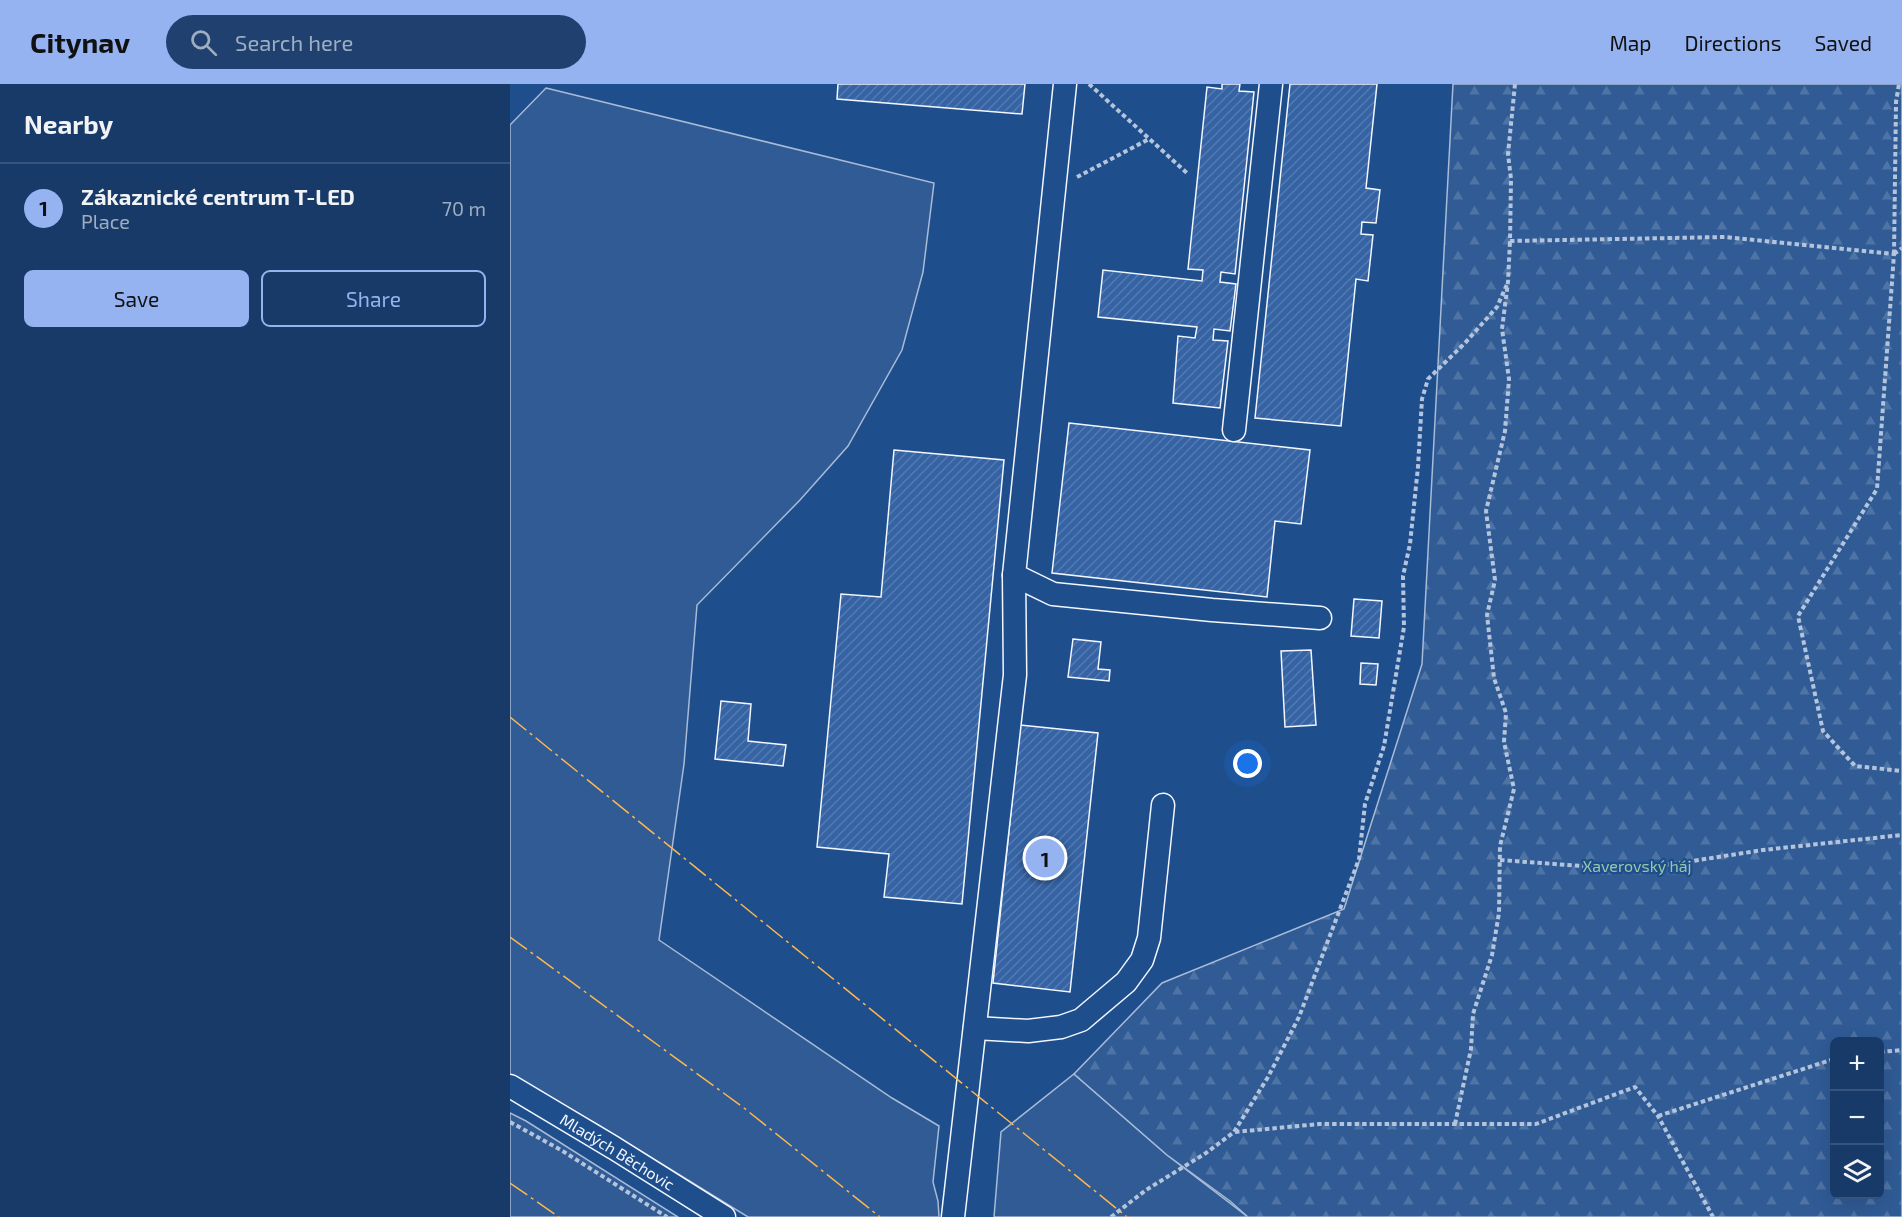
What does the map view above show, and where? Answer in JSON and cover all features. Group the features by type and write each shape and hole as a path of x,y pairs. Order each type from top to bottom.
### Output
{"street":[{"path":"953,1217 1015,675 1014,575 1065,84"},
{"path":"1234,430 1271,84"},
{"path":"1014,575 1053,594 1320,618"},
{"path":"975,1028 1028,1031 1061,1027 1081,1020 1126,982 1142,960 1149,938 1163,805"},
{"name":"Mladých Běchovic","path":"510,1086 724,1217"}],"path":[{"path":"1089,84 1188,174"},
{"path":"1455,1124 1471,1049 1473,1014 1492,955 1499,913 1500,846 1514,789 1504,742 1506,713 1494,678 1487,615 1495,580 1486,511 1505,431 1509,379 1502,330 1508,282 1511,179 1508,154 1515,84"},
{"path":"1899,84 1896,102 1894,254 1877,489 1798,616 1823,730 1855,766 1902,771"},
{"path":"1077,177 1149,139"},
{"path":"1510,241 1725,237 1894,254 1902,248"},
{"path":"1111,1217 1234,1132 1268,1077 1299,1017 1359,859 1365,804 1384,746 1404,627 1403,576 1410,544 1422,399 1428,379 1465,343 1497,307 1508,282"},
{"path":"1500,860 1608,868 1673,864 1763,850 1902,835"},
{"path":"1884,1052 1902,1050"},
{"path":"1658,1116 1830,1060"},
{"path":"1234,1132 1319,1124 1536,1124 1635,1087 1658,1116 1713,1217"},
{"path":"510,1122 561,1150 667,1217"}],"shaded area":[{"path":"546,88 934,183 923,272 902,350 848,446 800,500 697,605 684,764 659,940 892,1098 939,1126 933,1182 939,1217 748,1217 600,1126 510,1075 510,125"},
{"path":"1074,1074 1167,1155 1248,1217 994,1217 1001,1132"},
{"path":"510,1113 526,1121 678,1217 510,1217"}],"green space":[{"name":"Xaverovský háj","path":"1453,84 1902,84 1902,1217 1248,1217 1167,1155 1074,1074 1162,983 1344,909 1422,664"}],"building":[{"path":"838,84 1025,84 1022,114 837,99"},
{"path":"1222,84 1240,84 1239,91 1254,92 1235,274 1221,272 1220,282 1236,284 1230,331 1214,329 1213,340 1228,341 1220,408 1173,403 1178,336 1195,338 1197,327 1098,317 1103,270 1202,281 1203,270 1188,269 1207,87 1222,89"},
{"path":"1290,84 1377,84 1366,188 1380,190 1376,223 1362,222 1361,234 1373,235 1368,281 1356,279 1341,426 1255,418"},
{"path":"1069,423 1310,450 1301,524 1275,521 1267,597 1052,573"},
{"path":"894,450 1004,460 962,904 884,897 889,854 817,847 841,594 881,597"},
{"path":"1354,599 1382,601 1379,638 1351,636"},
{"path":"1073,639 1101,642 1098,669 1110,670 1109,681 1068,677"},
{"path":"1311,650 1316,725 1285,727 1281,651"},
{"path":"1361,663 1378,664 1376,685 1360,684"},
{"path":"721,701 751,704 748,741 786,745 783,766 715,759"},
{"path":"1020,725 1098,733 1070,992 993,983"}],"power":[{"path":"510,717 1127,1217"},
{"path":"510,937 744,1108 880,1217"},
{"path":"510,1183 559,1217"}],"place":[{"name":"Zákaznické centrum T-LED","path":"1045,858"}]}
